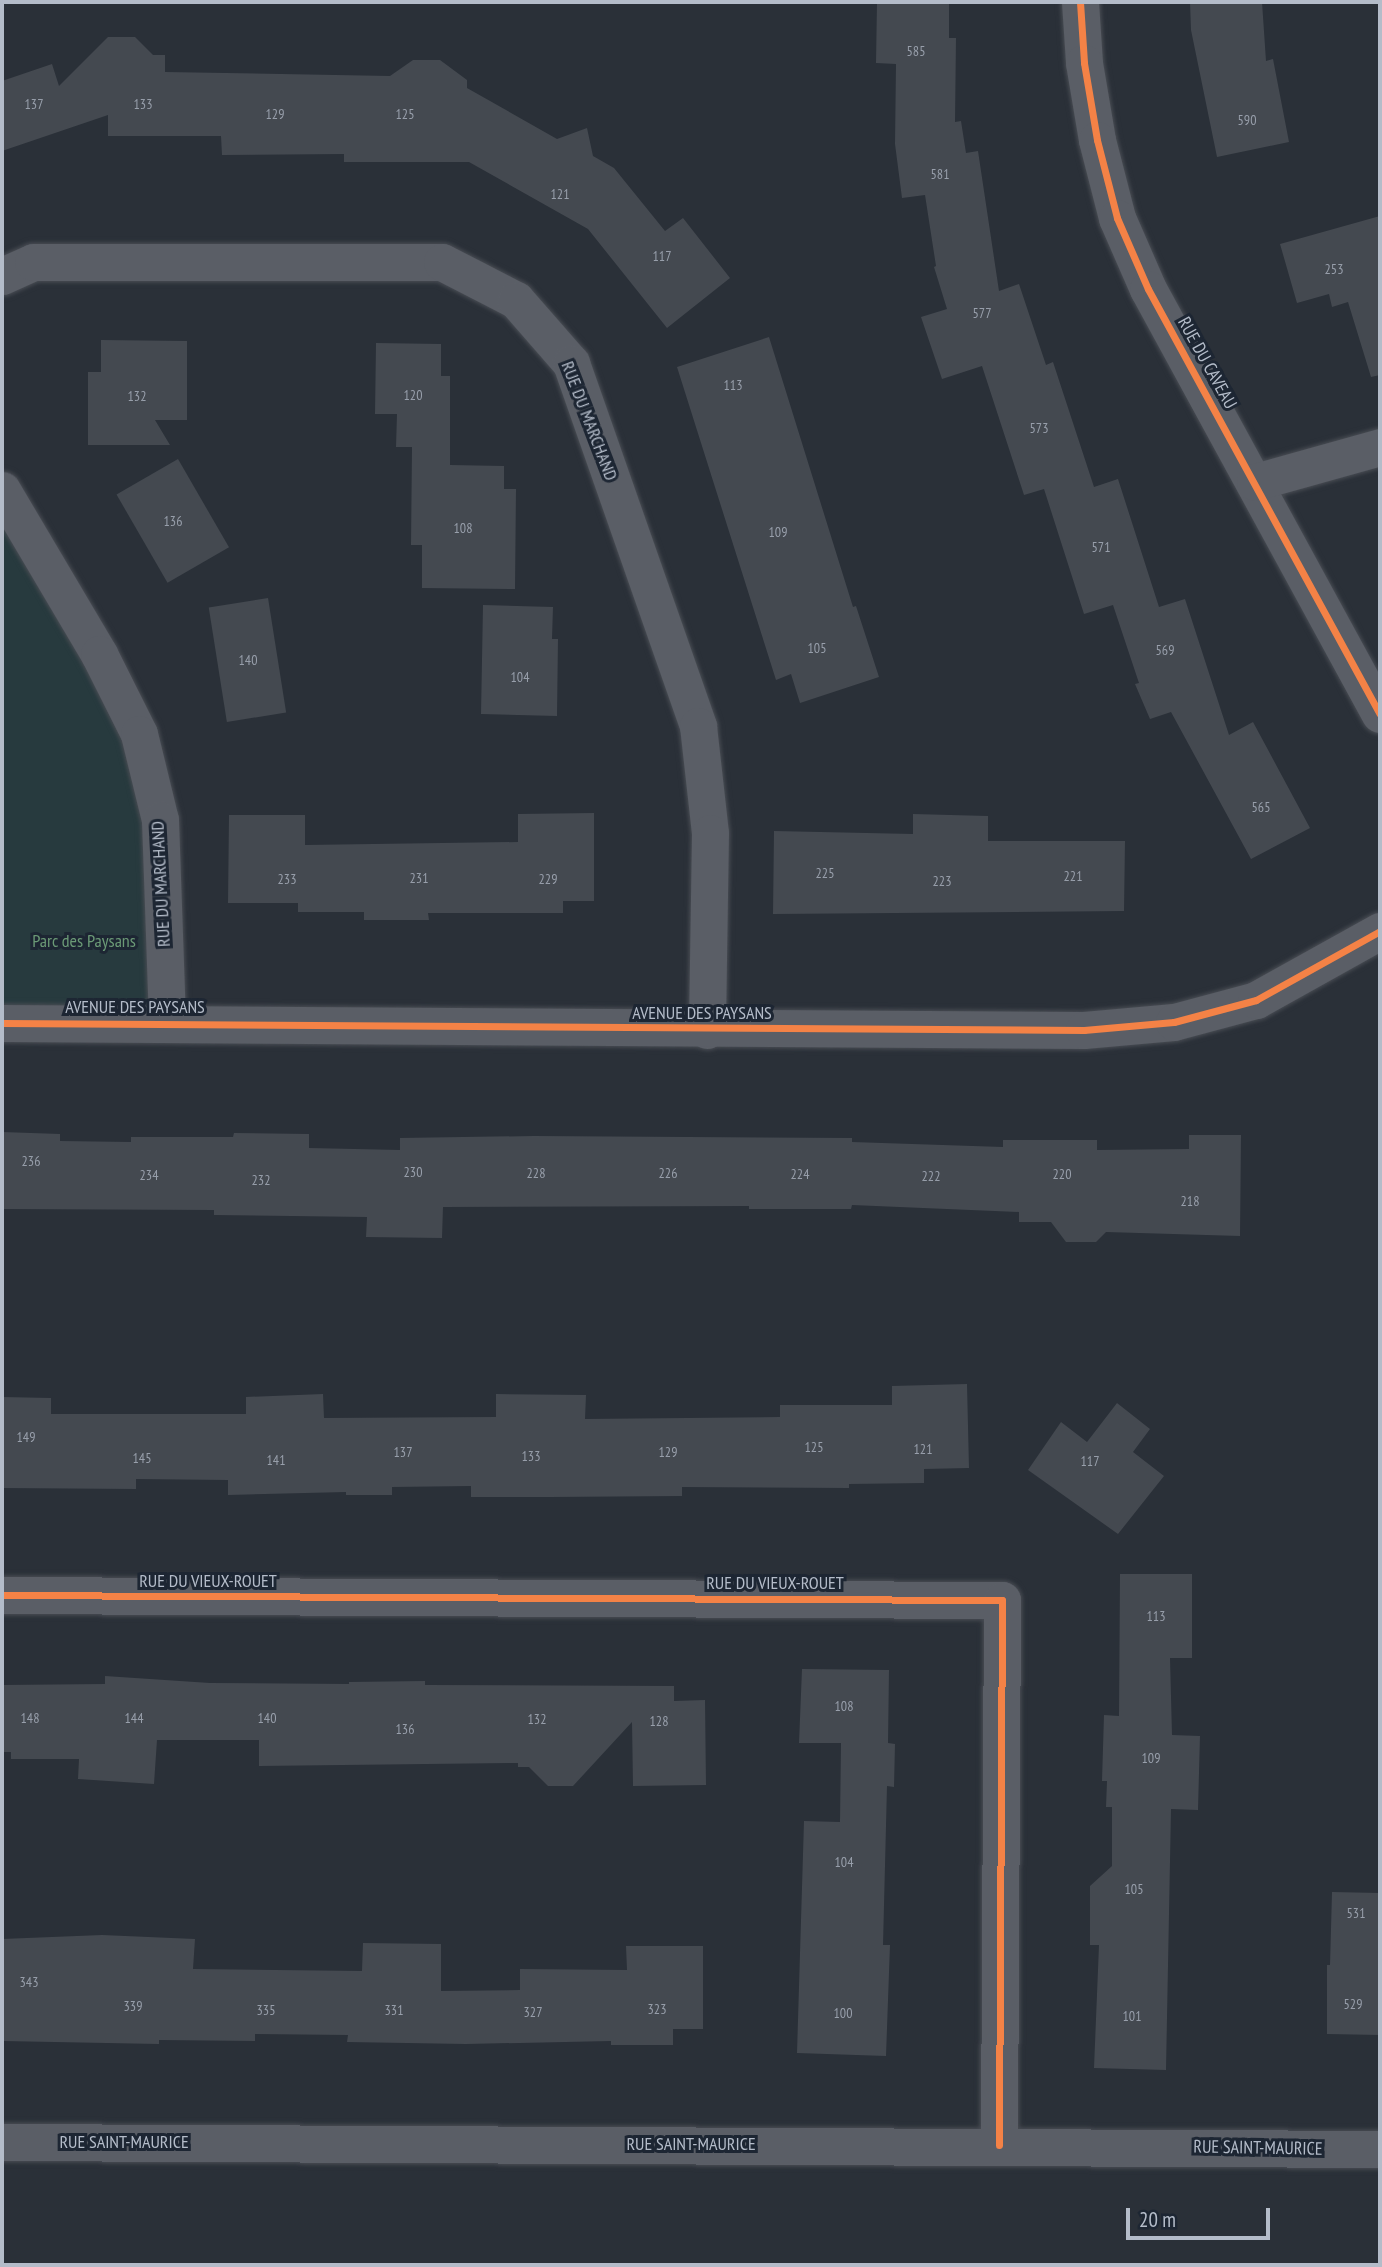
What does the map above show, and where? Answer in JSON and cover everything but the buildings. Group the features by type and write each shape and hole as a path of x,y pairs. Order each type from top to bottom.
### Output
{"street":[{"name":"RUE DU CAVEAU","path":"1080,2 1084,62 1097,140 1117,218 1148,289 1380,714"},
{"name":"RUE DU MARCHAND","path":"2,276 33,262 442,262 516,300 570,363 698,726 710,833 707,1030"},
{"path":"1255,482 1380,447"},
{"name":"RUE DU MARCHAND","path":"2,489 99,654 139,734 160,820 167,1022"},
{"name":"AVENUE DES PAYSANS","path":"2,1023 167,1022 707,1030 1084,1030 1174,1022 1256,1000 1380,931"},
{"name":"RUE DU VIEUX-ROUET","path":"2,1595 1002,1600 999,2145"},
{"name":"RUE SAINT-MAURICE","path":"2,2142 1380,2149"}],"green space":[{"name":"Parc des Paysans","path":"2,490 139,734 167,1022 2,1023"}],"cycle path":[{"path":"1080,2 1084,63 1097,140 1117,218 1148,289 1380,714"},
{"path":"2,1023 1084,1030 1174,1022 1256,1000 1380,931"},
{"path":"2,1595 1002,1600 999,2145"}]}
